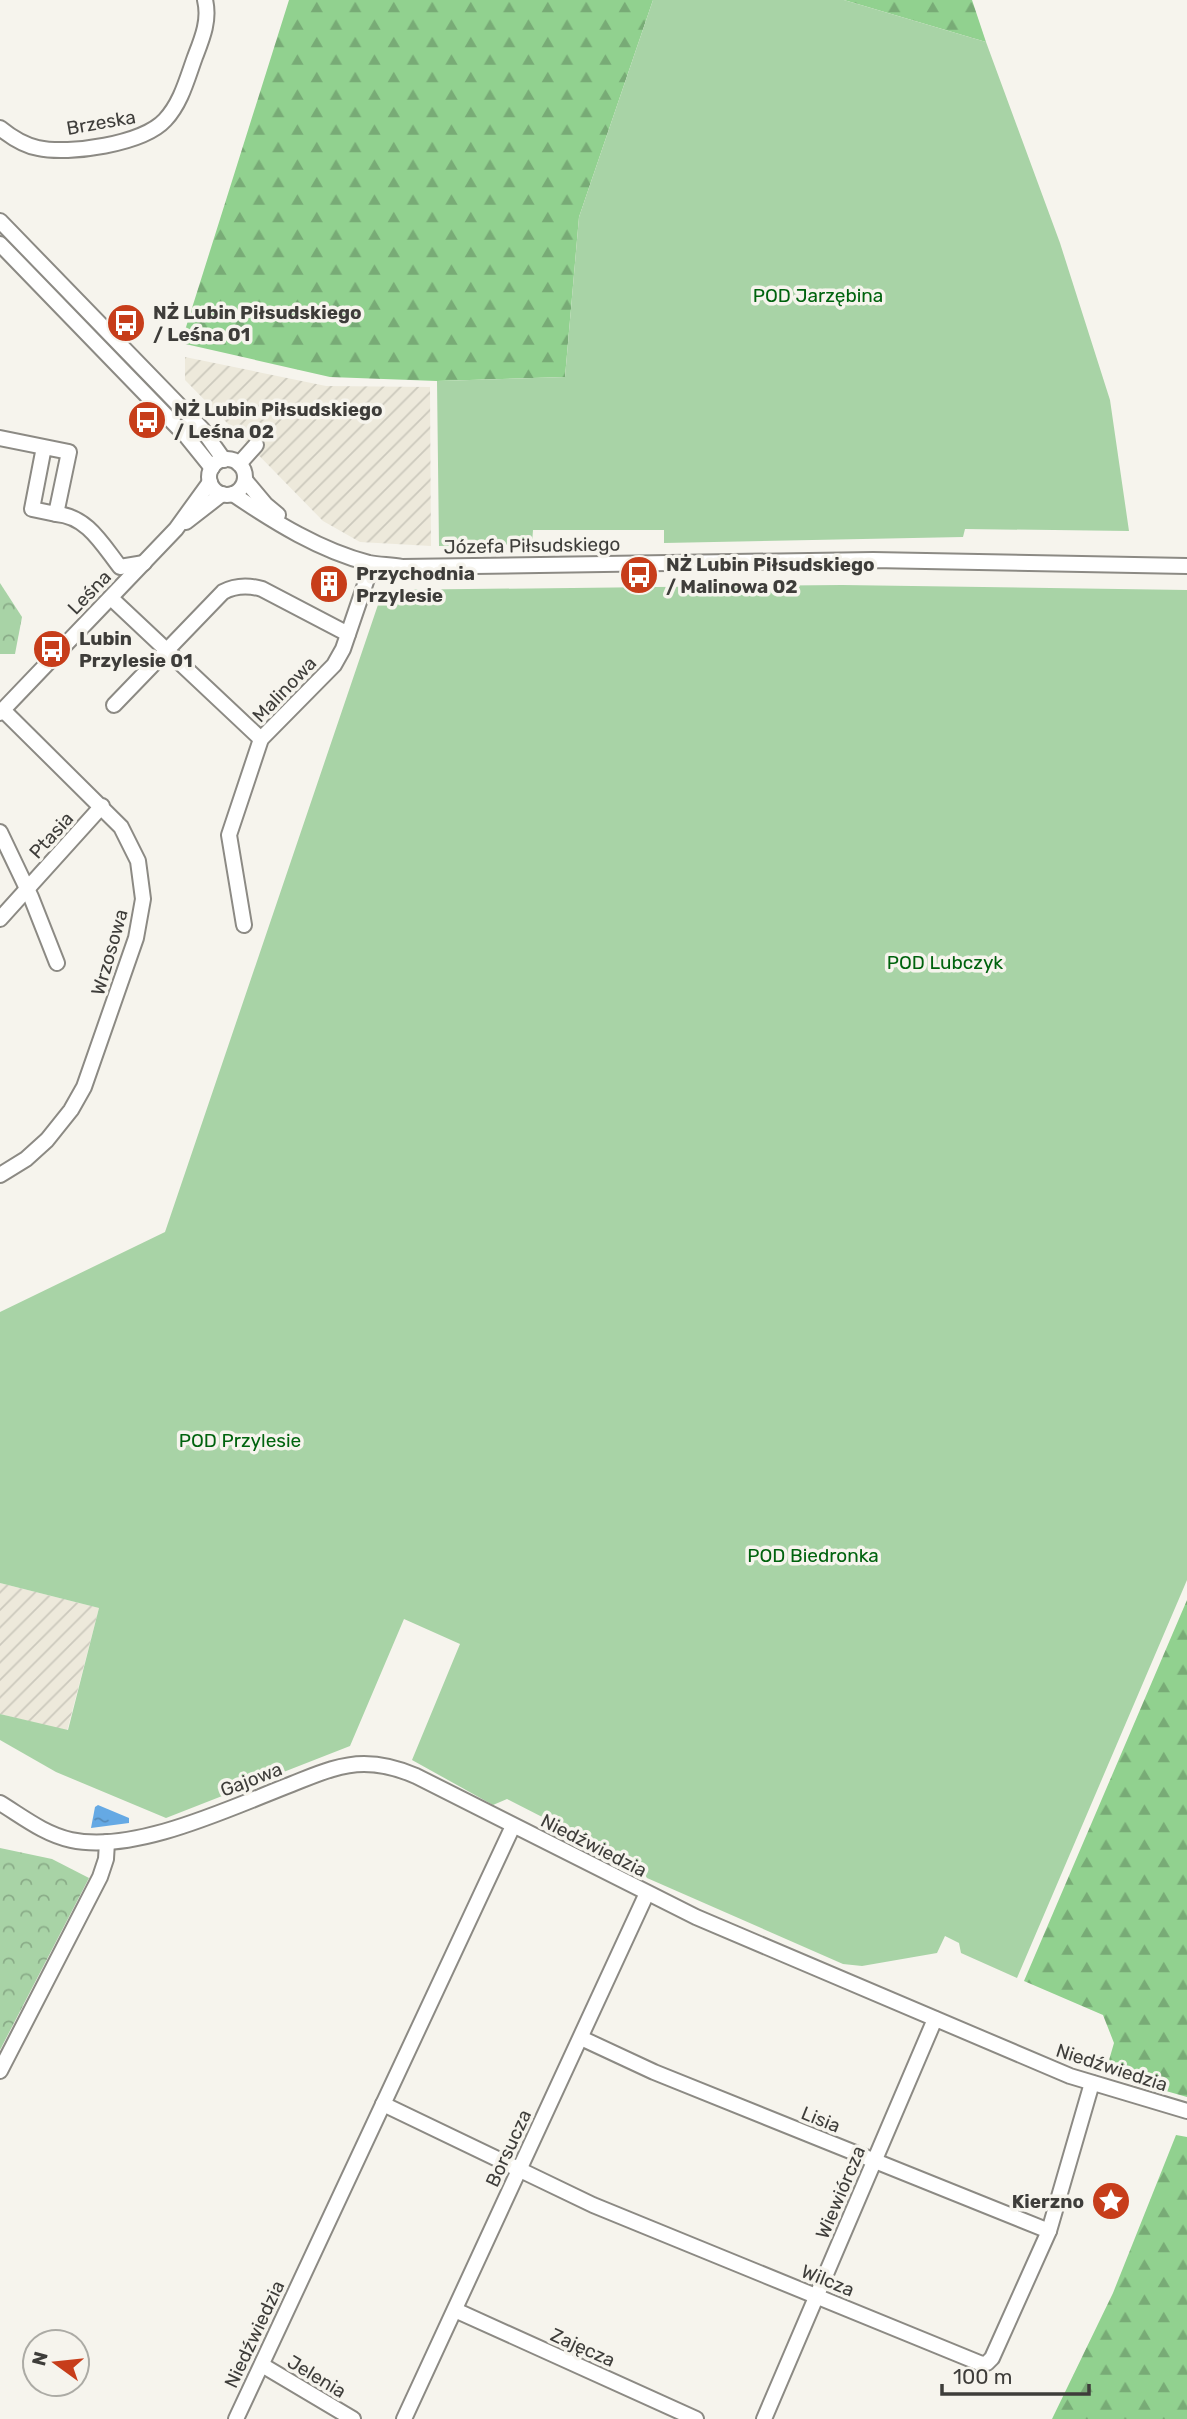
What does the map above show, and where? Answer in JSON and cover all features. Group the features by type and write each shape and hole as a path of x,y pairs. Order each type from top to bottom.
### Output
{"street":[{"name":"Brzeska","path":"0,128 23,143 55,150 132,141 148,134 176,107 184,89 204,33 205,0"},
{"path":"0,221 202,429 215,470 217,491 228,494 241,489 245,474 239,464"},
{"path":"0,244 187,437 215,470"},
{"path":"0,438 69,452 56,514"},
{"path":"215,470 239,464 256,445"},
{"path":"44,447 32,509 70,515 81,521 120,567 144,563"},
{"name":"Leśna","path":"1,711 176,529 215,470"},
{"name":"Józefa Piłsudskiego","path":"245,480 266,505 303,535"},
{"name":"Leśna","path":"176,529 228,494"},
{"name":"Józefa Piłsudskiego","path":"228,494 334,551 372,564 402,566 885,560 1187,566"},
{"name":"Malinowa","path":"244,925 229,835 261,739 334,665 348,634 372,564"},
{"path":"114,705 223,592 233,587 252,586 262,589 348,634"},
{"path":"111,597 261,739"},
{"name":"Wrzosowa","path":"0,1175 26,1159 47,1140 75,1103 88,1077 136,938 143,899 138,861 121,827 1,711"},
{"name":"Ptasia","path":"0,919 102,806"},
{"path":"0,832 28,890 57,963"},
{"name":"Gajowa","path":"0,1803 53,1835 79,1842 107,1842 169,1830 331,1769 362,1764 406,1772 513,1826"},
{"name":"Niedźwiedzia","path":"236,2419 513,1826 696,1917 1037,2063 1092,2083 1187,2111"},
{"path":"0,2071 100,1877 106,1859 107,1842"},
{"name":"Borsucza","path":"404,2419 647,1893"},
{"name":"Wiewiórcza","path":"764,2419 935,2019"},
{"name":"Lisia","path":"582,2038 654,2072 1049,2231"},
{"name":"Wilcza","path":"383,2104 593,2205 976,2362 987,2363 992,2358 1049,2231 1092,2083"},
{"name":"Zajęcza","path":"455,2310 696,2419"},
{"name":"Jelenia","path":"262,2365 353,2419"}],"shaded area":[{"path":"185,357 326,386 430,387 431,546 360,542 323,521 185,380"},
{"path":"0,1583 99,1608 67,1731 0,1714"}],"green space":[{"path":"289,0 653,0 579,217 565,377 437,381 330,377 181,343"},
{"name":"POD Jarzębina","path":"653,0 844,0 986,42 1060,243 1110,400 1129,531 965,529 963,537 664,543 664,530 533,530 532,544 439,546 437,381 565,377 579,217"},
{"path":"844,0 972,0 986,42"},
{"path":"0,583 22,617 15,654 0,654"},
{"path":"842,585 1187,590 1187,1580 1017,1978 961,1953 959,1943 945,1936 937,1953 862,1966 843,1964 647,1878 640,1867 507,1799 493,1805 412,1760 460,1644 404,1619 350,1746 166,1818 56,1772 0,1740 0,1714 68,1730 99,1608 0,1583 0,1312 165,1232 383,590"},
{"path":"1187,1600 1187,2097 1138,2083 1107,2067 1114,2043 1103,2015 1024,1981"},
{"path":"0,1848 52,1859 89,1878 0,2050"},
{"path":"1176,2135 1187,2137 1187,2419 1052,2419 1113,2293"}],"water":[{"path":"98,1805 129,1818 129,1823 91,1828 95,1807"}],"place":[{"name":"NŻ Lubin Piłsudskiego / Leśna 01","path":"126,323"},
{"name":"NŻ Lubin Piłsudskiego / Leśna 02","path":"147,420"},
{"name":"NŻ Lubin Piłsudskiego / Malinowa 02","path":"639,575"},
{"name":"Przychodnia Przylesie","path":"329,584"},
{"name":"Lubin Przylesie 01","path":"52,649"},
{"name":"Kierzno","path":"1111,2201"}],"park label":[{"name":"POD Lubczyk","path":"945,962"},
{"name":"POD Przylesie","path":"240,1440"},
{"name":"POD Biedronka","path":"813,1555"}]}
